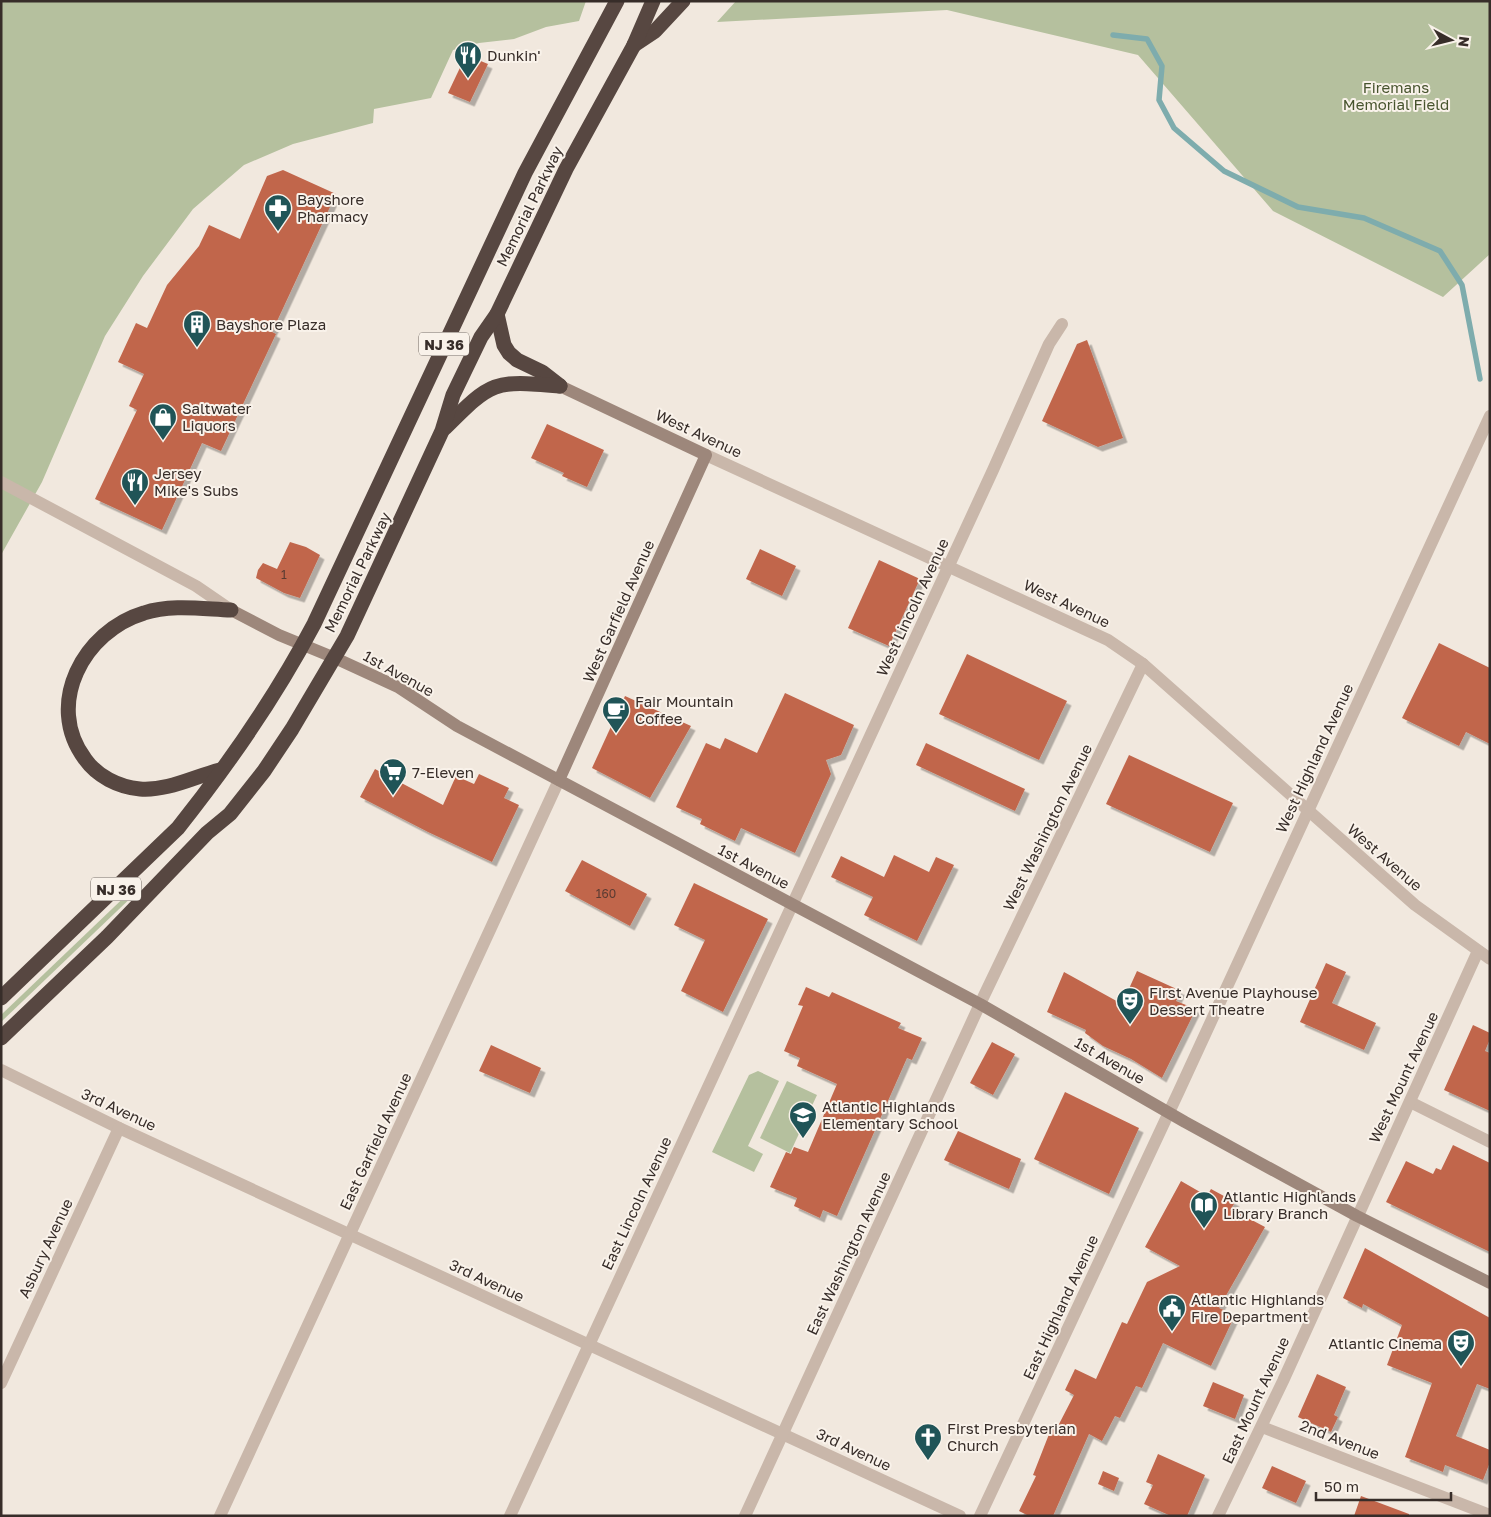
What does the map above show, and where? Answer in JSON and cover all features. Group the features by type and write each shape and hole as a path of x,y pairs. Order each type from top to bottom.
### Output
{"highway":[{"name":"Memorial Parkway","path":"1,998 178,828 244,738 303,645 525,173 591,47 618,1"},
{"name":"NJ 36","path":"634,46 653,1"},
{"path":"634,46 655,31 684,1"},
{"name":"Memorial Parkway","path":"1,1038 113,930 206,833 230,814 282,743 335,658 442,431 454,395 481,337 496,314 566,169 634,46"},
{"path":"496,314 504,345 509,353 517,360 542,372 560,386"},
{"path":"442,431 478,395 491,388 516,382 560,386"},
{"path":"220,770 156,789 138,789 118,784 100,775 88,764 77,749 67,718 67,701 76,670 86,655 111,630 128,619 163,609 231,610"}],"street":[{"name":"West Lincoln Avenue","path":"792,905 949,566 1049,344 1062,324"},
{"name":"West Avenue","path":"560,386 1108,640 1143,664 1414,905 1490,959"},
{"name":"West Highland Avenue","path":"1169,1113 1490,416"},
{"name":"West Garfield Avenue","path":"560,780 706,455"},
{"name":"1st Avenue","path":"1,482 196,586 231,610 303,645 398,687 457,726 980,1004 1169,1113 1357,1216 1490,1284"},
{"name":"West Washington Avenue","path":"980,1004 1143,664"},
{"name":"East Garfield Avenue","path":"220,1516 560,780"},
{"name":"East Lincoln Avenue","path":"510,1516 792,905"},
{"name":"West Mount Avenue","path":"1357,1216 1478,951"},
{"name":"East Washington Avenue","path":"745,1516 980,1004"},
{"name":"3rd Avenue","path":"1,1070 119,1128 960,1516"},
{"path":"1410,1102 1490,1142"},
{"name":"East Highland Avenue","path":"980,1516 1169,1113"},
{"name":"Asbury Avenue","path":"1,1383 119,1128"},
{"name":"East Mount Avenue","path":"1218,1516 1262,1427 1357,1216"},
{"name":"2nd Avenue","path":"1262,1427 1490,1515"}],"green space":[{"path":"1,1 586,1 579,21 546,27 514,39 479,43 453,50 431,98 374,109 373,123 293,144 244,165 193,209 143,276 105,336 42,482 1,555"},
{"name":"Firemans Memorial Field","path":"736,1 1490,1 1490,254 1443,297 1273,211 1138,55 947,10 717,22"},
{"path":"136,886 139,890 1,1022 1,1015"},
{"path":"758,1071 779,1081 748,1146 763,1154 754,1172 712,1152 749,1075"},
{"path":"787,1081 817,1095 790,1153 760,1138"}],"building":[{"name":"Dunkin'","path":"466,55 488,64 470,102 448,93"},
{"name":"Bayshore Plaza","path":"283,170 336,194 272,332 276,334 221,451 202,443 162,530 95,499 137,410 129,406 144,374 118,362 136,323 147,328 167,285 199,246 209,225 240,239 267,176"},
{"path":"1087,340 1123,438 1098,447 1042,421 1077,344"},
{"path":"547,424 604,450 587,487 562,476 564,473 531,458"},
{"path":"290,542 306,547 320,555 300,598 284,593 256,578 258,570 263,563 277,569"},
{"path":"760,549 796,566 782,596 746,579"},
{"path":"879,560 920,579 889,646 848,628"},
{"path":"1439,643 1490,668 1490,744 1466,732 1459,746 1402,718"},
{"path":"967,654 1067,701 1039,760 939,714"},
{"path":"785,693 854,725 841,755 826,760 831,774 795,853 741,828 735,841 700,824 702,819 676,807 706,743 720,749 725,738 757,753"},
{"path":"625,696 691,726 650,798 592,768"},
{"path":"926,743 1025,789 1015,811 916,765"},
{"path":"1129,755 1233,803 1210,852 1106,804"},
{"path":"375,769 443,805 456,776 474,784 479,774 509,788 504,798 519,805 492,862 360,797"},
{"path":"894,855 929,872 936,857 954,865 917,941 864,915 873,897 831,877 841,856 884,877"},
{"path":"582,860 647,894 630,926 565,891"},
{"path":"694,883 768,919 723,1012 681,991 705,940 674,925"},
{"path":"1326,963 1346,972 1332,1003 1376,1023 1364,1050 1300,1022"},
{"path":"1137,971 1181,991 1176,1001 1196,1009 1162,1078 1131,1059 1103,1046 1085,1033 1086,1030 1047,1012 1064,972 1122,1004"},
{"path":"806,987 829,997 832,992 901,1023 898,1028 922,1038 912,1060 907,1058 837,1216 823,1210 820,1218 794,1206 797,1198 770,1187 786,1152 791,1154 794,1147 808,1152 837,1084 797,1066 800,1058 784,1051 803,1006 798,1005"},
{"path":"1473,1025 1490,1033 1490,1039 1485,1051 1490,1053 1490,1111 1444,1090"},
{"path":"992,1042 1015,1054 993,1095 970,1083"},
{"path":"491,1045 541,1068 530,1093 479,1071"},
{"path":"1065,1092 1139,1128 1109,1194 1034,1159"},
{"path":"958,1131 1021,1159 1009,1189 944,1160"},
{"path":"1453,1145 1490,1163 1490,1252 1386,1202 1406,1161 1433,1174 1436,1168 1441,1170"},
{"path":"1181,1181 1207,1196 1211,1189 1235,1202 1231,1209 1265,1227 1219,1308 1235,1315 1211,1366 1163,1343 1142,1388 1136,1386 1120,1418 1115,1416 1102,1441 1089,1434 1053,1516 1029,1516 1019,1511 1036,1476 1033,1475 1053,1424 1058,1426 1074,1395 1065,1390 1075,1369 1096,1379 1122,1322 1127,1324 1147,1282 1180,1266 1145,1247"},
{"path":"1365,1248 1490,1318 1490,1389 1477,1384 1456,1436 1490,1450 1490,1462 1483,1480 1445,1465 1443,1472 1405,1457 1432,1383 1387,1365 1402,1325 1363,1304 1362,1308 1343,1298"},
{"path":"1317,1374 1346,1387 1334,1415 1338,1417 1331,1432 1298,1417"},
{"path":"1213,1382 1244,1395 1235,1419 1203,1406"},
{"path":"1158,1454 1205,1475 1187,1516 1171,1516 1144,1504 1153,1485 1146,1482"},
{"path":"1272,1466 1306,1481 1296,1503 1262,1488"},
{"path":"1103,1471 1119,1478 1114,1491 1098,1484"},
{"path":"1361,1496 1409,1514 1409,1516 1354,1516"}],"waterway":[{"path":"1113,35 1147,39 1162,66 1159,100 1174,128 1224,171 1298,207 1364,218 1440,251 1462,285 1480,379"}],"place":[{"name":"Dunkin'","path":"468,79"},
{"name":"Bayshore Pharmacy","path":"278,232"},
{"name":"Bayshore Plaza","path":"197,348"},
{"name":"Saltwater Liquors","path":"163,441"},
{"name":"Jersey Mike's Subs","path":"135,506"},
{"name":"Fair Mountain Coffee","path":"616,734"},
{"name":"7-Eleven","path":"393,796"},
{"name":"First Avenue Playhouse Dessert Theatre","path":"1130,1025"},
{"name":"Atlantic Highlands Elementary School","path":"803,1139"},
{"name":"Atlantic Highlands Library Branch","path":"1204,1229"},
{"name":"Atlantic Highlands Fire Department","path":"1172,1332"},
{"name":"Atlantic Cinema","path":"1461,1367"},
{"name":"First Presbyterian Church","path":"928,1461"}]}
